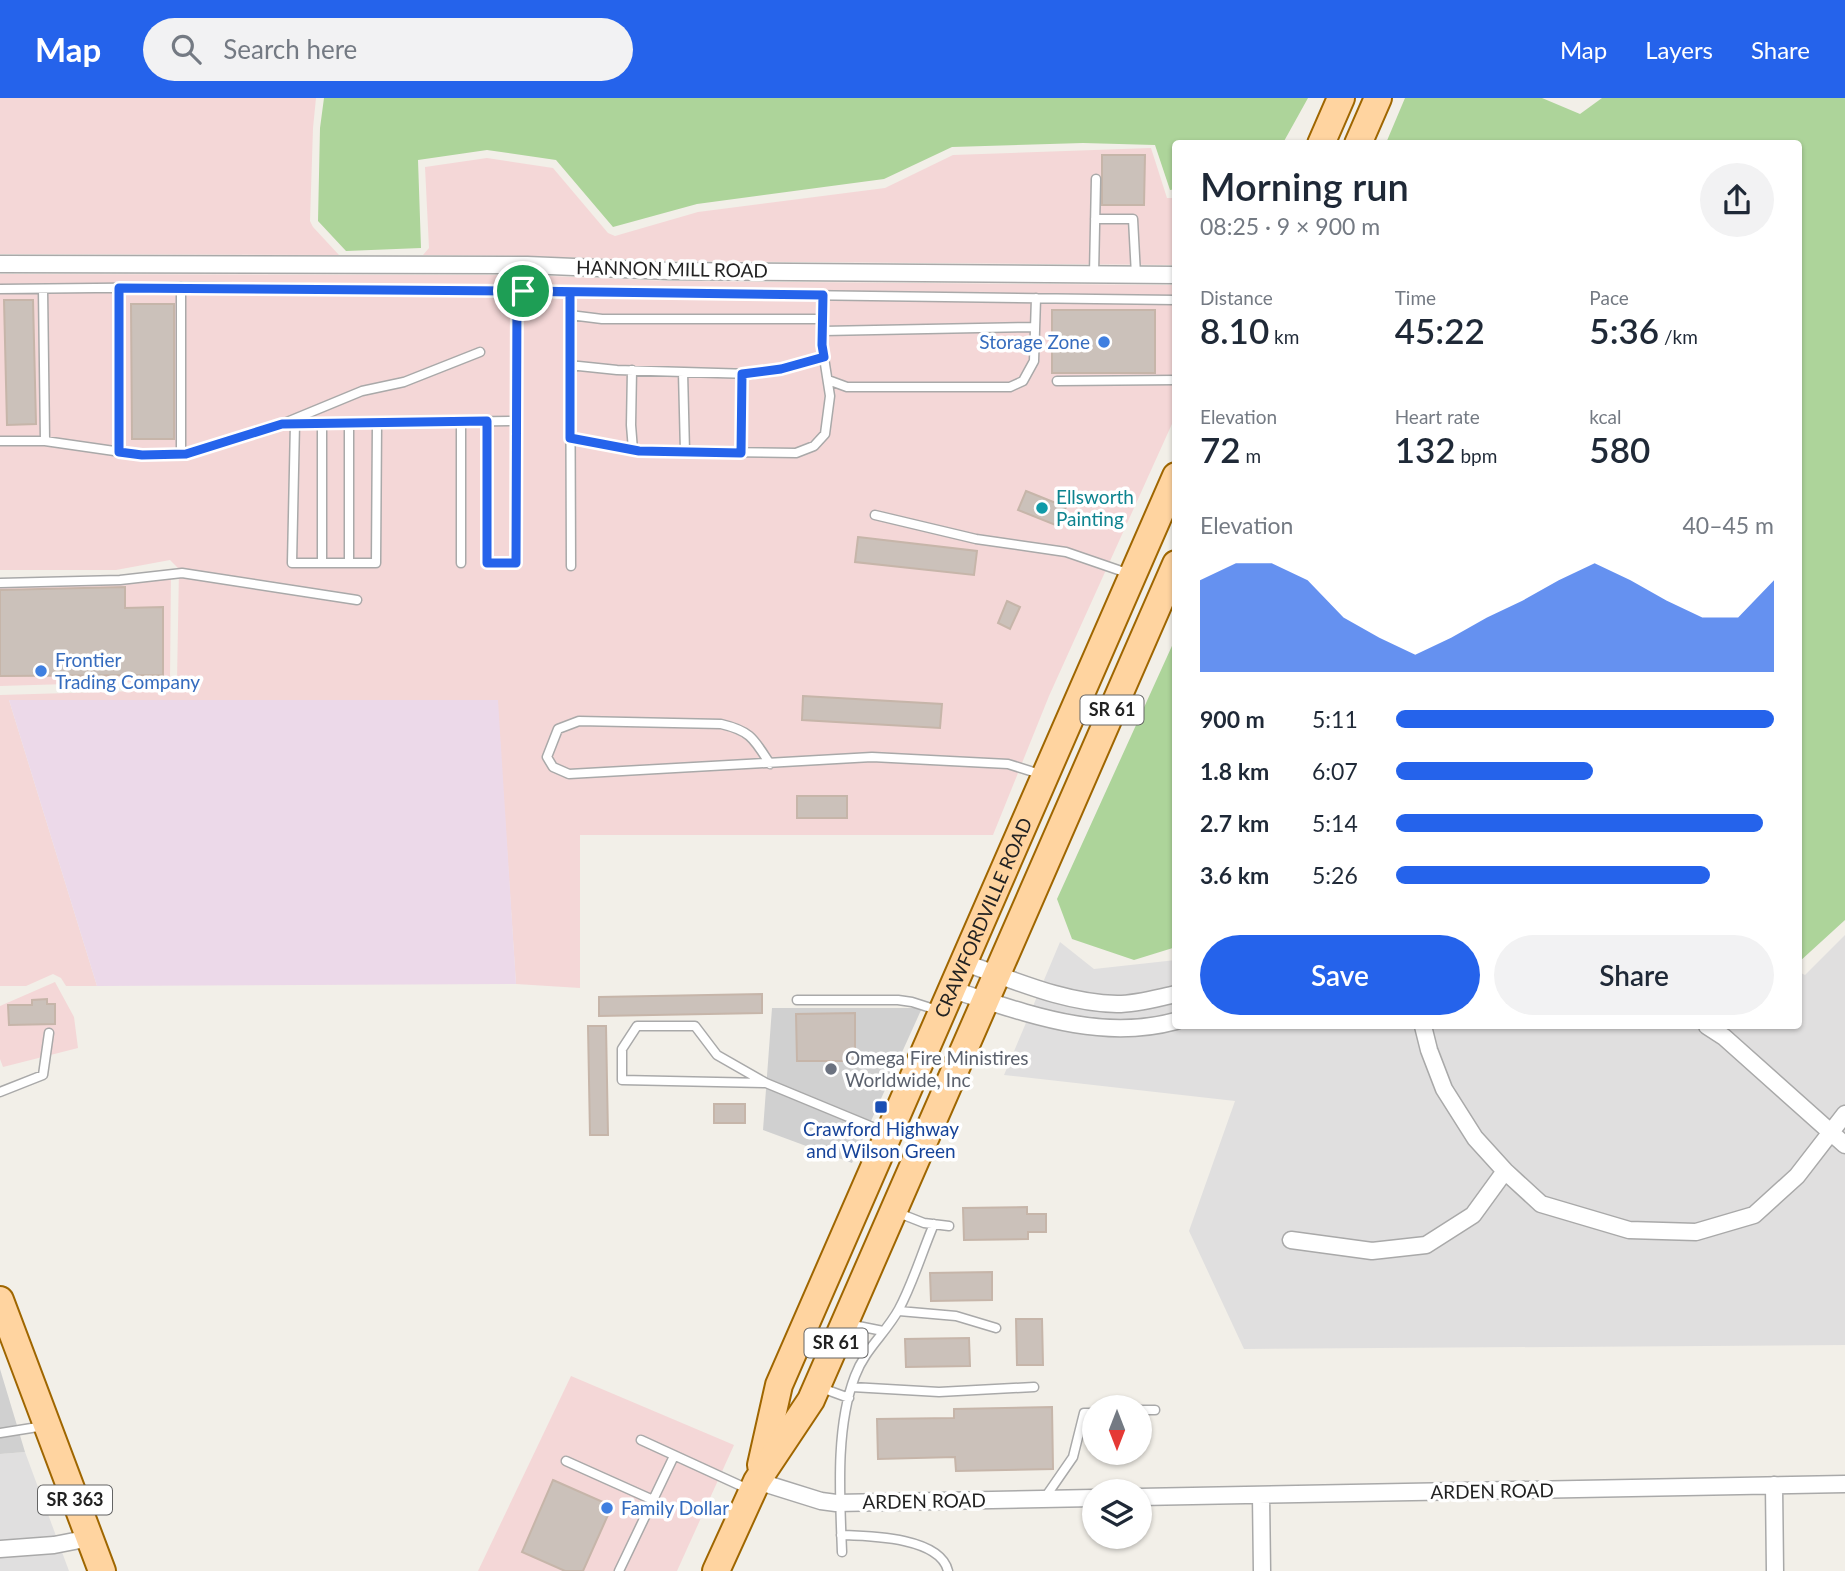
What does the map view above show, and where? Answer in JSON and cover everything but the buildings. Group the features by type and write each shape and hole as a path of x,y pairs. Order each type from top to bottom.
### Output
{"main road":[{"path":"1323,140 1341,98"},
{"path":"1360,140 1378,98"},
{"name":"CRAWFORDVILLE ROAD","path":"755,1486 779,1385 1172,485"},
{"name":"CRAWFORDVILLE ROAD","path":"716,1571 755,1486 811,1400 1172,573"},
{"path":"1112,625 1108,657 1114,706"},
{"path":"1064,737 1070,776 1064,819"},
{"name":"SR 363","path":"0,1300 102,1571"}],"street":[{"name":"HANNON MILL ROAD","path":"0,264 523,265 669,271 1172,275"},
{"path":"965,963 1065,997 1092,1003 1120,1004 1172,995"},
{"path":"948,1001 985,1000 1039,1017 1085,1026 1120,1029 1172,1022"},
{"path":"1144,1001 1147,1026"},
{"path":"1424,1029 1444,1089 1475,1138 1505,1171 1541,1204 1629,1230 1696,1232 1754,1215 1797,1176 1845,1114"},
{"path":"1712,1029 1845,1145"},
{"path":"1291,1240 1372,1251 1426,1245 1473,1215 1505,1171"},
{"name":"ARDEN ROAD","path":"1152,1497 1845,1484"},
{"path":"1774,1485 1774,1571"},
{"name":"ARDEN ROAD","path":"755,1486 841,1503 1082,1498"},
{"path":"1261,1495 1262,1571"},
{"path":"0,1549 54,1545 90,1538"}],"lane":[{"path":"1094,274 1096,179"},
{"path":"1096,219 1133,219 1136,275"},
{"path":"487,421 487,563 516,563 520,291 523,265"},
{"path":"181,287 181,454"},
{"path":"0,289 181,287 1172,300"},
{"path":"119,288 119,452"},
{"path":"43,289 45,441"},
{"path":"570,292 571,566"},
{"path":"570,438 633,450 685,452 796,453 814,446 825,434 830,396 824,357 823,295"},
{"path":"828,380 847,387 1010,387 1023,381 1034,361 1036,298"},
{"path":"570,315 602,319 823,319"},
{"path":"823,331 1035,327"},
{"path":"0,441 45,441 142,455 181,454 282,424 362,391 404,382 480,352"},
{"path":"569,365 742,374 781,369 824,357"},
{"path":"632,370 633,450"},
{"path":"683,372 685,452"},
{"path":"741,453 742,374"},
{"path":"1057,382 1172,380"},
{"path":"461,421 461,563"},
{"path":"282,424 517,421"},
{"path":"322,423 322,563"},
{"path":"349,423 349,563"},
{"path":"295,424 292,563 376,563 377,423"},
{"path":"875,515 976,539 1066,552 1133,575"},
{"path":"0,583 120,580 183,573 357,600"},
{"path":"770,764 754,738 740,729 720,724 579,721 558,729 547,757 552,768 569,774 770,764 873,757 1008,764 1046,776"},
{"path":"797,1000 948,1001"},
{"path":"766,1083 622,1080 622,1049 637,1026 695,1026 717,1055 766,1083 890,1134"},
{"path":"0,1092 43,1075 49,1033"},
{"path":"894,1211 924,1223 949,1226"},
{"path":"842,1552 843,1424 852,1387 865,1353 899,1311 934,1224"},
{"path":"899,1311 956,1316 996,1328"},
{"path":"845,1323 883,1331"},
{"path":"817,1386 849,1398"},
{"path":"852,1387 939,1392 1034,1387"},
{"path":"1044,1499 1073,1457 1082,1421"},
{"path":"0,1433 47,1426"},
{"path":"641,1440 755,1486"},
{"path":"619,1571 674,1455"},
{"path":"566,1461 653,1500"},
{"path":"841,1535 882,1537 923,1548 939,1557 948,1571"}],"shaded area":[{"path":"0,98 316,98 310,221 339,255 0,254"},
{"path":"1151,148 1167,198 1172,198 1172,265 669,261 423,255 429,248 425,167 487,158 553,168 608,233 615,236 698,212 885,188 953,155"},
{"path":"0,274 527,275 669,281 1172,285 1172,424 1049,696 993,835 580,835 580,988 516,984 497,700 9,700 97,986 66,986 61,978 53,974 26,986 0,986 0,695 170,690 177,681 179,569 170,560 116,570 0,570"},
{"path":"171,569 170,681 0,686 0,579 117,578"},
{"path":"9,700 498,700 516,984 97,986"},
{"path":"1845,935 1845,1345 1244,1349 1189,1231 1235,1101 1004,1075 1060,942 1094,969 1172,960 1172,1029 1802,1029 1802,974 1805,975"},
{"path":"55,982 74,1017 78,1048 3,1067 0,1059 0,1006"},
{"name":"Omega Fire Ministires Worldwide, Inc","path":"772,1008 922,1008 852,1163 763,1130"},
{"path":"0,1369 25,1452 0,1454"},
{"name":"Family Dollar","path":"571,1376 734,1445 677,1571 478,1571"},
{"path":"25,1452 69,1571 0,1571 0,1454"}],"green space":[{"path":"324,98 1308,98 1285,140 1172,140 1170,190 1155,145 1083,143 952,147 884,179 697,204 613,227 556,160 487,150 418,160 421,248 346,251 318,221 320,128"},
{"path":"1405,98 1542,98 1580,114 1602,98 1845,98 1845,920 1802,959 1802,140 1387,140"},
{"path":"1172,646 1172,948 1134,960 1072,939 1057,899"}],"place":[{"name":"Storage Zone","path":"1104,342"},
{"name":"Ellsworth Painting","path":"1042,508"},
{"name":"Frontier Trading Company","path":"41,671"},
{"name":"Omega Fire Ministires Worldwide, Inc","path":"831,1069"},
{"name":"Crawford Highway and Wilson Green","path":"881,1107"},
{"name":"Family Dollar","path":"607,1508"}],"route":[{"path":"119,288 523,291 823,295 824,357 781,369 742,374 741,453 639,451 570,438 570,292 517,291 516,563 487,563 487,421 282,424 186,454 142,455 119,452 119,288"}]}
